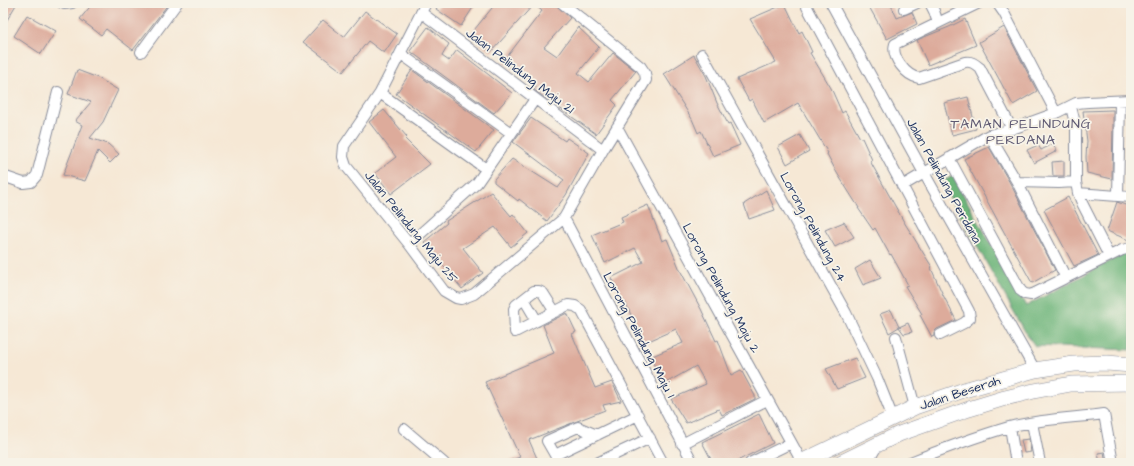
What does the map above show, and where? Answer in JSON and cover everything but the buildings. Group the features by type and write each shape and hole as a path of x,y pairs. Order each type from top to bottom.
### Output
{"highway":[{"name":"Jalan Beserah","path":"800,462 916,407 964,390 1035,370 1074,364 1106,363 1131,365"},
{"name":"Jalan Beserah","path":"840,463 899,434 969,409 1034,390 1071,384 1131,383"}],"street":[{"path":"62,3 72,3"},
{"path":"141,52 177,3"},
{"path":"426,3 380,93 486,169"},
{"name":"Jalan Pelindung Maju 25","path":"380,93 344,146 343,157 346,166 409,244 444,291 456,298 461,299 474,294 564,218 603,150 646,80 645,73 641,67 562,3"},
{"name":"Jalan Pelindung Perdana","path":"831,3 924,173 1035,370"},
{"path":"904,9 917,3"},
{"path":"930,3 938,23"},
{"path":"979,3 895,44 893,50 900,64 913,77 919,78 965,62 970,61 975,64 980,68 1012,129"},
{"path":"996,3 1004,13 1056,113"},
{"path":"807,7 969,312 970,318 964,323 940,335"},
{"name":"Jalan Pelindung Maju 21","path":"422,13 603,150"},
{"path":"400,54 511,133"},
{"name":"Lorong Pelindung 24","path":"702,54 846,313 877,378 893,418"},
{"path":"3,176 23,184 31,182 37,175 58,92"},
{"path":"409,244 477,183 535,99"},
{"path":"902,186 989,135 1012,129 1056,113 1071,107 1076,103 1131,100"},
{"path":"1118,195 1120,101"},
{"path":"1071,107 1076,127 1076,182 1078,193 1109,256"},
{"name":"Lorong Pelindung Maju 2","path":"617,127 791,442 800,462"},
{"path":"989,135 1017,182 1066,278 1109,256 1131,248"},
{"name":"Jalan Pelindung Perdana","path":"949,158 1021,291 1025,294 1031,295 1066,278"},
{"path":"1017,182 1076,182"},
{"path":"1078,193 1131,197"},
{"name":"Lorong Pelindung Maju 1","path":"564,218 692,463"},
{"path":"555,312 543,293 534,291 516,305 514,309 515,332 555,312 568,305 575,306 581,310 638,415 661,462"},
{"path":"524,299 537,321"},
{"path":"896,337 916,407"},
{"path":"682,444 767,400"},
{"path":"908,463 1010,427 1104,414 1113,463"},
{"path":"597,435 638,415"},
{"path":"1032,423 1040,463"},
{"path":"1010,427 1016,463"},
{"path":"404,429 444,463"},
{"path":"597,463 650,438"},
{"path":"750,463 791,442"},
{"path":"867,463 878,444"}],"green space":[{"path":"953,176 1026,306 1131,250 1131,350 1035,346 1027,335 941,182"}],"district":[{"name":"TAMAN PELINDUNG PERDANA","path":"1021,132"}]}
